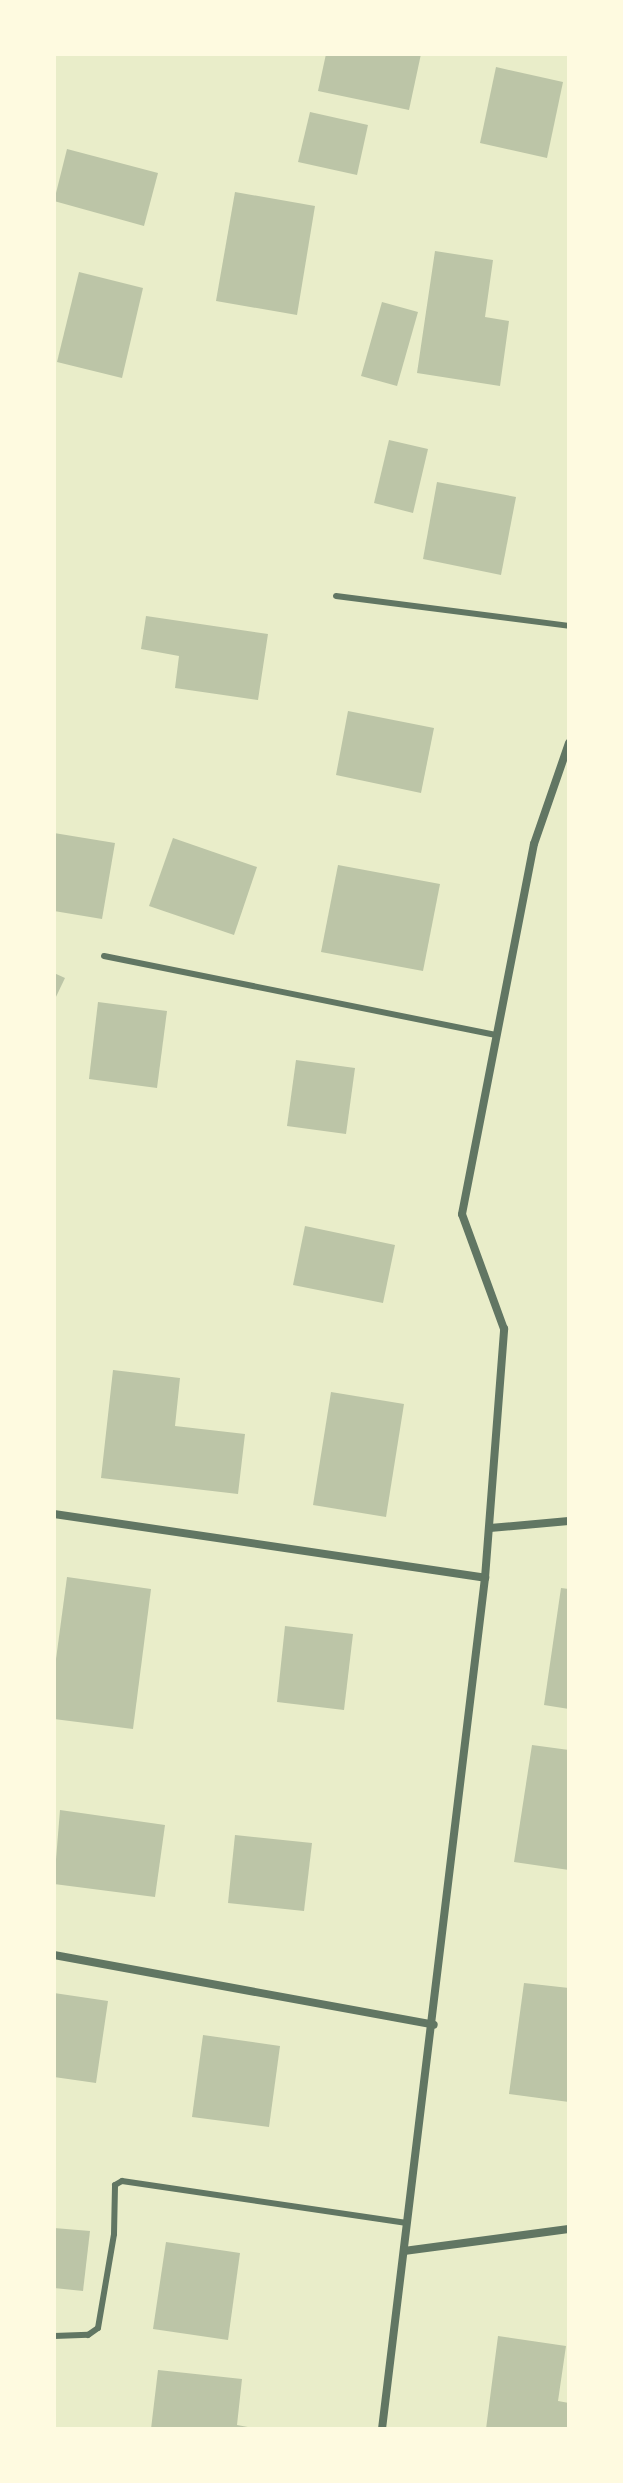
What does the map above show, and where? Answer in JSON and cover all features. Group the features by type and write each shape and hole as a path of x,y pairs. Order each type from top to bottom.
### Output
{"street":[{"path":"382,2429 434,2025 485,1578 504,1329 462,1214 534,844 569,743"},
{"path":"54,1514 485,1578"},
{"path":"490,1528 569,1521"},
{"path":"54,1955 434,2025"},
{"path":"404,2251 569,2229"}],"lane":[{"path":"336,596 569,626"},
{"path":"104,956 497,1035"},
{"path":"54,2336 88,2335 98,2328 114,2234 115,2185 122,2181 407,2223"}],"building":[{"path":"326,54 421,54 409,110 318,91"},
{"path":"496,67 563,82 547,158 480,143"},
{"path":"310,112 368,125 357,175 298,162"},
{"path":"67,149 158,173 144,226 54,201"},
{"path":"235,192 315,206 297,315 216,301"},
{"path":"435,251 493,260 485,317 509,321 500,386 417,373"},
{"path":"79,272 143,288 122,378 57,362"},
{"path":"382,302 418,312 397,386 361,376"},
{"path":"389,440 428,449 413,513 374,503"},
{"path":"437,482 516,497 501,575 423,559"},
{"path":"146,616 268,634 258,700 175,688 179,656 141,649"},
{"path":"348,711 434,728 421,793 336,775"},
{"path":"54,833 115,843 102,919 54,911"},
{"path":"173,838 257,867 234,935 149,906"},
{"path":"338,865 440,884 423,971 321,952"},
{"path":"54,973 65,978 54,1001"},
{"path":"98,1002 167,1011 157,1088 89,1079"},
{"path":"296,1060 355,1068 346,1134 287,1126"},
{"path":"305,1226 395,1245 383,1303 293,1285"},
{"path":"113,1370 180,1378 175,1426 245,1434 238,1494 101,1478"},
{"path":"331,1392 404,1404 386,1517 313,1505"},
{"path":"67,1577 151,1589 133,1729 54,1719 54,1674"},
{"path":"561,1588 569,1589 569,1709 544,1705"},
{"path":"285,1626 353,1634 344,1710 277,1702"},
{"path":"532,1745 569,1750 569,1870 514,1862"},
{"path":"60,1810 165,1825 155,1897 54,1884"},
{"path":"235,1835 312,1843 304,1911 228,1903"},
{"path":"524,1983 569,1988 569,2102 509,2094"},
{"path":"54,1993 108,2001 96,2083 54,2077"},
{"path":"203,2035 280,2046 269,2127 192,2117"},
{"path":"54,2228 90,2231 83,2291 54,2288"},
{"path":"166,2242 240,2253 228,2340 153,2329"},
{"path":"498,2336 566,2346 558,2401 569,2403 569,2429 486,2429"},
{"path":"158,2370 242,2379 237,2425 258,2429 151,2429"}]}
